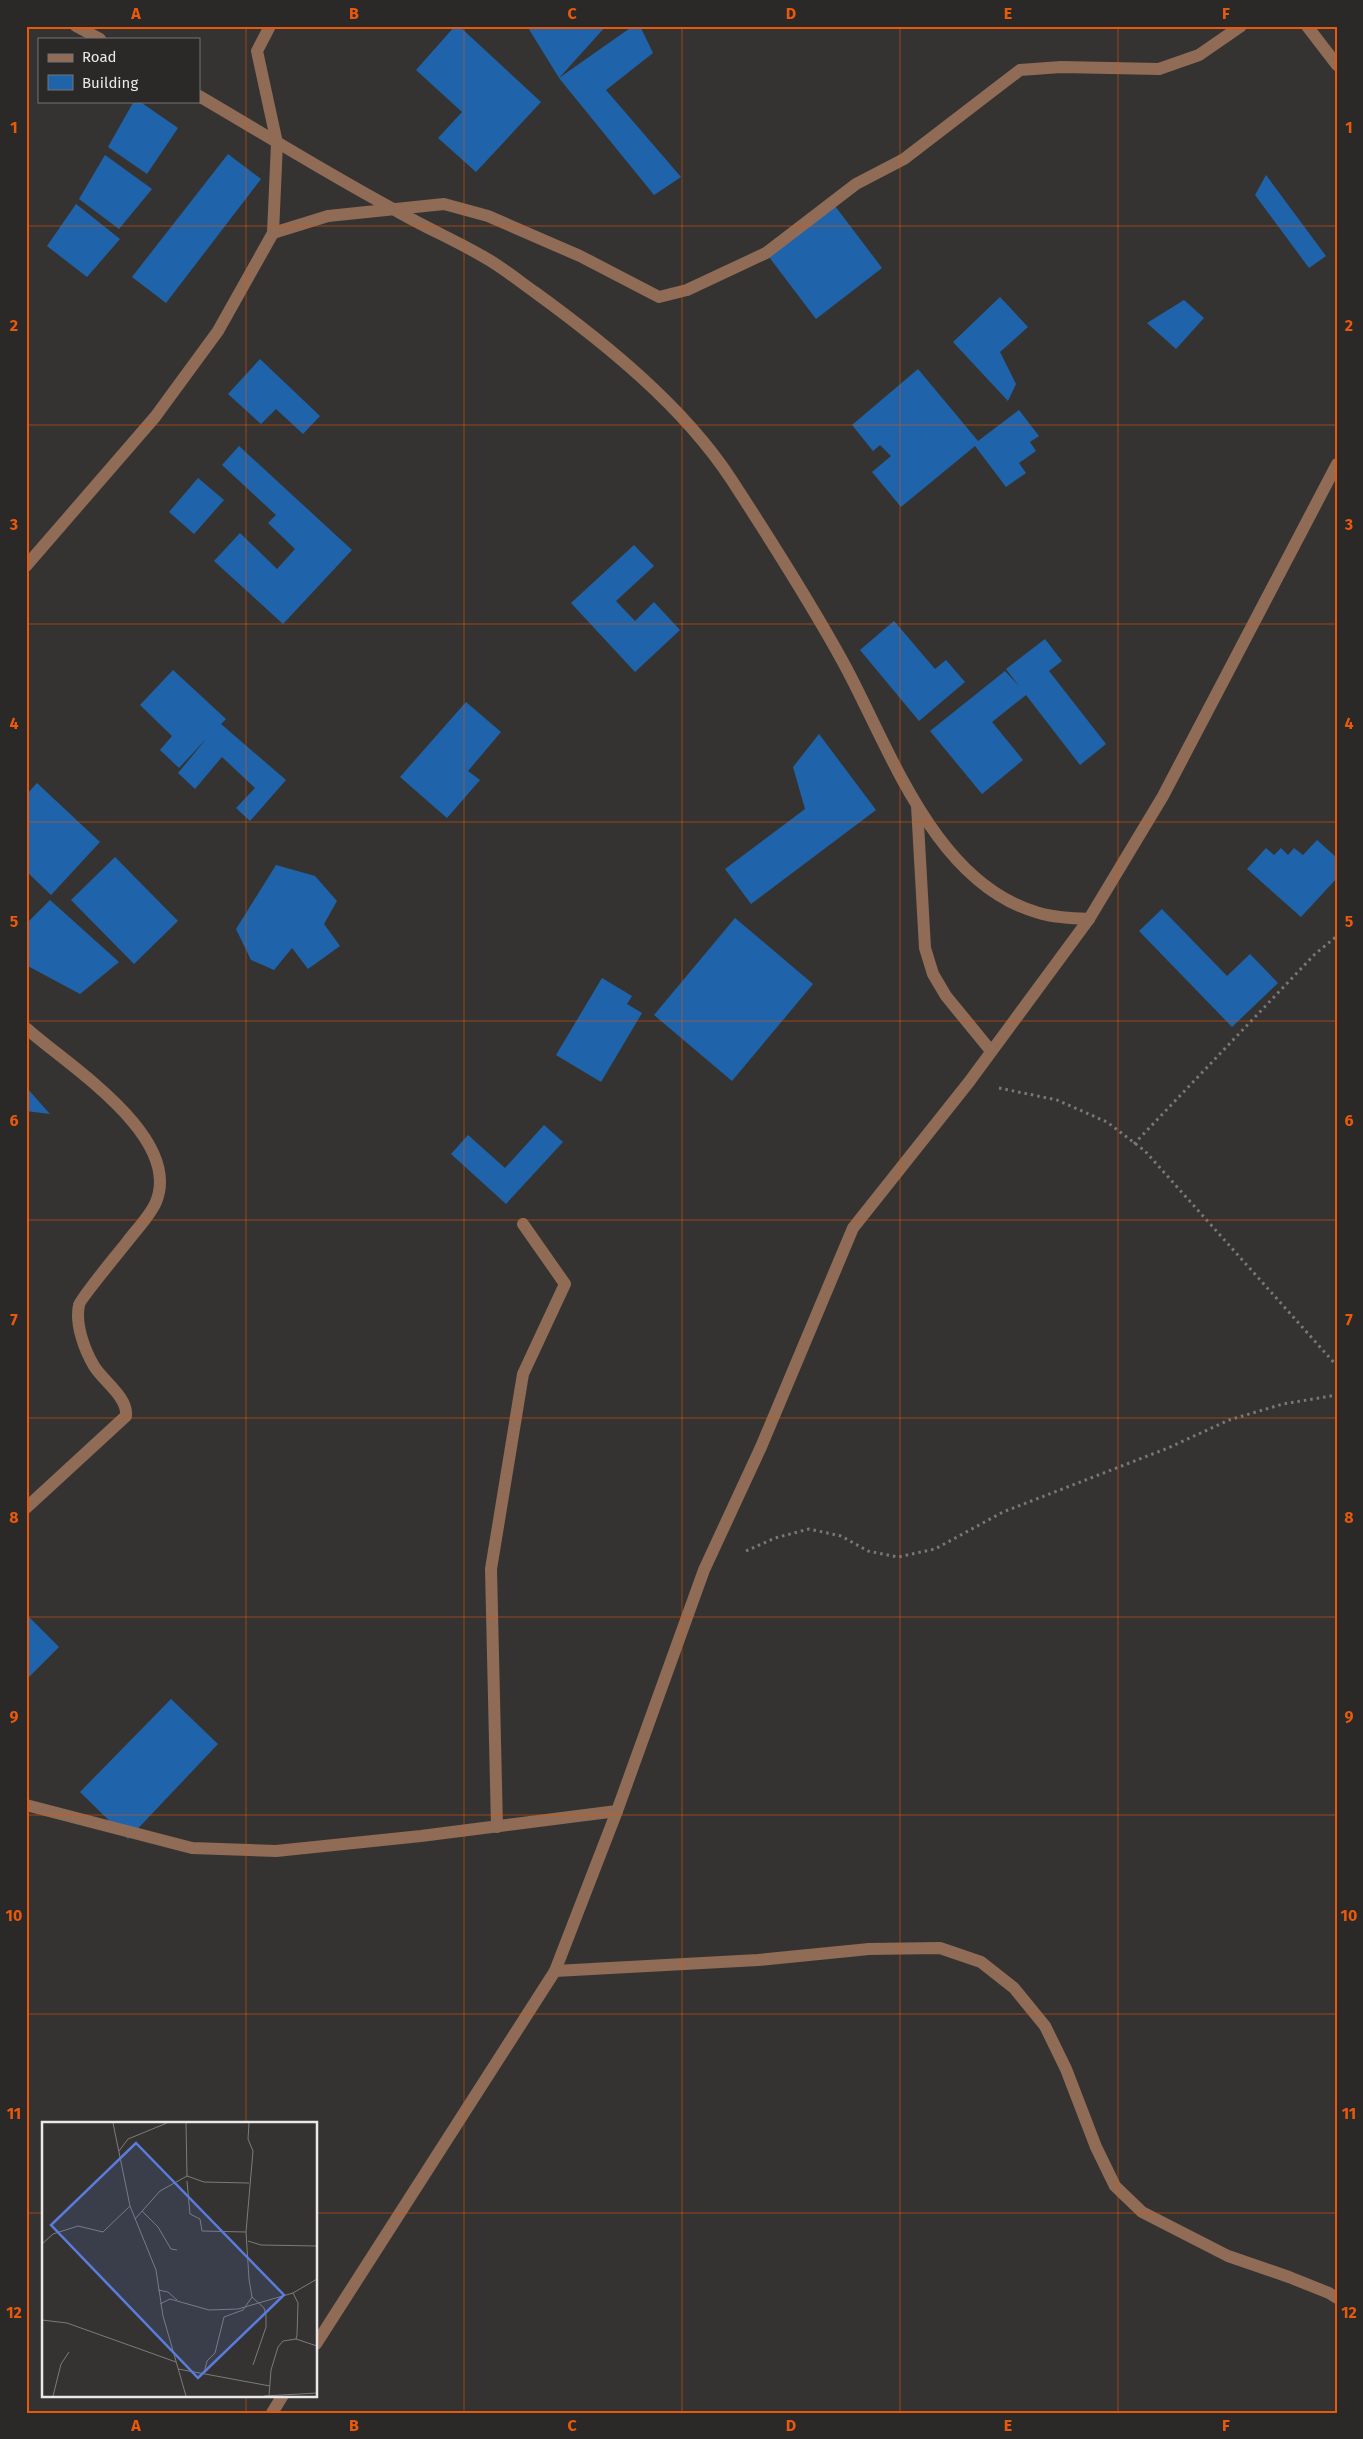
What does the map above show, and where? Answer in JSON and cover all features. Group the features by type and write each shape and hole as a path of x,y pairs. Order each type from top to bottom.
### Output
{"street":[{"path":"76,26 98,38"},
{"path":"26,566 155,417 218,331 273,233 278,143 257,50 270,26"},
{"path":"273,233 328,216 395,211 444,204 488,216 580,256 659,297 688,290 766,252 856,184 904,159 1020,70 1061,68 1158,69 1199,56 1241,26"},
{"path":"1308,26 1337,65"},
{"path":"200,97 395,211 486,258 580,326 678,412 728,475 773,545 842,660 917,806 949,850 970,873 1002,896 1038,913 1065,918 1089,919"},
{"path":"318,2341 555,1971 617,1812 704,1570 761,1447 853,1228 969,1082 1089,919 1163,796 1337,464"},
{"path":"917,806 925,948 930,965 946,996 991,1051"},
{"path":"26,1028 98,1085 135,1123 157,1161 160,1182 156,1203 79,1303 79,1330 94,1366 119,1397 126,1410 126,1416 26,1508"},
{"path":"497,1827 490,1569 523,1374 565,1284 523,1224"},
{"path":"26,1805 192,1848 276,1851 617,1812"},
{"path":"555,1971 758,1960 869,1949 940,1948 981,1962 1014,1988 1045,2026 1066,2069 1096,2147 1115,2186 1142,2212 1228,2256 1288,2277 1337,2298"},
{"path":"272,2413 282,2396"}],"path":[{"path":"1134,1144 1315,954 1337,936"},
{"path":"969,1082 1057,1100 1107,1122 1145,1152 1337,1366"},
{"path":"704,1570 775,1538 809,1529 841,1536 868,1551 898,1557 935,1549 1003,1512 1168,1448 1229,1420 1283,1404 1337,1395"}],"building":[{"path":"455,26 459,26 541,102 476,172 438,138 462,112 416,70"},
{"path":"527,26 606,26 559,78"},
{"path":"633,26 640,26 653,53 606,90 681,177 654,195 559,78"},
{"path":"133,102 140,102 178,128 147,174 108,147"},
{"path":"228,154 261,179 166,303 132,277"},
{"path":"105,155 152,189 119,229 79,199"},
{"path":"1266,175 1326,256 1309,268 1255,195"},
{"path":"832,202 882,268 816,319 766,253"},
{"path":"76,204 120,239 87,277 47,246"},
{"path":"1000,297 1028,327 1000,352 1016,384 1008,401 953,342"},
{"path":"1184,300 1204,318 1176,349 1147,323"},
{"path":"260,359 320,416 303,434 276,409 261,424 228,394"},
{"path":"918,369 978,441 1019,410 1039,436 1030,442 1036,451 1019,463 1026,473 1006,487 975,446 901,507 872,472 891,456 880,445 873,451 852,425"},
{"path":"239,446 352,550 283,624 214,561 240,533 277,569 295,549 268,523 276,515 222,465"},
{"path":"198,478 224,500 194,534 169,512"},
{"path":"634,545 654,566 616,601 635,621 654,602 680,630 635,672 571,603"},
{"path":"894,621 935,669 946,660 965,682 919,721 860,650"},
{"path":"1045,639 1062,661 1049,671 1106,744 1080,765 1026,695 992,722 1023,760 982,794 930,731 1005,671 1019,686 1006,669"},
{"path":"173,670 226,719 221,724 286,780 250,821 236,808 255,788 222,757 195,789 178,773 207,738 179,768 160,750 172,736 140,705"},
{"path":"466,702 501,732 468,771 480,780 447,818 400,777"},
{"path":"819,734 876,810 751,904 725,869 805,809 793,767"},
{"path":"37,783 100,842 51,895 26,871 26,795"},
{"path":"1317,840 1337,858 1337,878 1301,917 1247,869 1266,848 1274,855 1281,848 1288,855 1294,848 1303,855"},
{"path":"115,857 178,921 134,964 71,900"},
{"path":"276,865 315,876 337,901 324,924 340,946 308,969 292,948 274,970 251,960 236,929"},
{"path":"50,900 119,962 80,994 26,965 26,924"},
{"path":"1162,909 1227,976 1250,954 1278,983 1232,1027 1139,931"},
{"path":"735,918 813,984 732,1081 654,1015"},
{"path":"602,978 632,996 627,1004 642,1013 601,1082 556,1055"},
{"path":"26,1087 50,1114 26,1111"},
{"path":"544,1125 563,1142 506,1204 451,1154 468,1135 505,1168"},
{"path":"26,1614 59,1647 26,1680"},
{"path":"171,1699 218,1744 128,1839 80,1792"}]}
